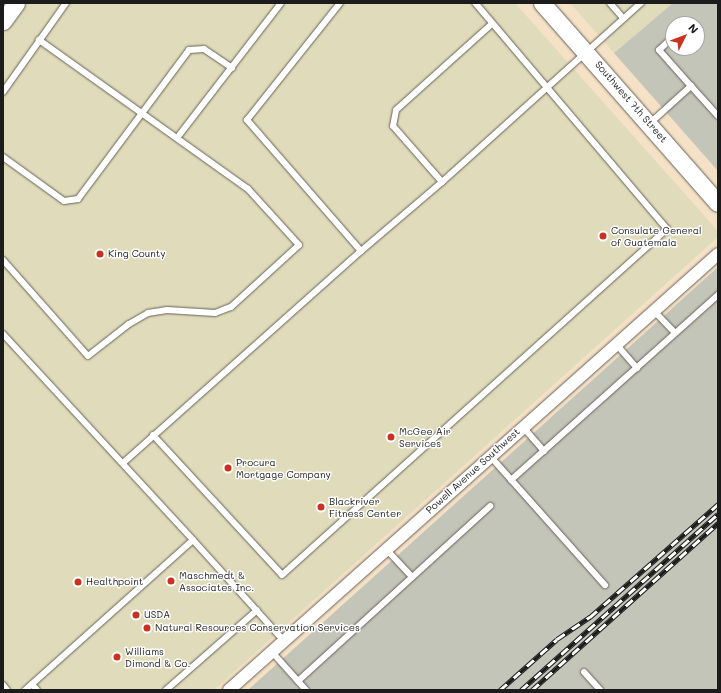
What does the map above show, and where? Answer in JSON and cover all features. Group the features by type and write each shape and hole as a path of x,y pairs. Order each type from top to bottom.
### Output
{"street":[{"path":"3,21 16,3"},
{"name":"Southwest 7th Street","path":"542,3 586,51 718,203"},
{"name":"Powell Avenue Southwest","path":"229,690 522,427 718,254"}],"lane":[{"path":"3,92 66,3"},
{"path":"177,138 281,3"},
{"path":"340,3 247,120 361,251"},
{"path":"154,435 282,575 667,229 474,3"},
{"path":"610,3 623,18"},
{"path":"123,463 361,251 442,182 640,3"},
{"path":"442,182 393,126 396,110 492,24"},
{"path":"3,260 88,356 128,324 148,313 167,310 216,314 231,307 299,245 248,188 40,40"},
{"path":"665,44 658,50 718,116"},
{"path":"3,157 64,201 78,199 189,50 204,49 232,68"},
{"path":"649,124 691,86"},
{"path":"511,480 718,295"},
{"path":"654,311 675,333"},
{"path":"3,334 123,463 284,641"},
{"path":"616,344 637,368"},
{"path":"522,427 544,451"},
{"path":"490,456 605,585"},
{"path":"298,681 490,506"},
{"path":"25,690 193,540"},
{"path":"386,549 412,577"},
{"path":"166,690 257,610"},
{"path":"272,652 306,690"},
{"path":"584,672 600,690"},
{"path":"32,684 37,690"},
{"path":"3,685 7,690"}],"shaded area":[{"path":"25,3 515,3 718,231 718,237 214,690 3,690 3,33"},
{"path":"570,3 673,3 614,53"},
{"path":"673,3 718,3 718,171 614,53"},
{"path":"718,267 718,690 248,690"}],"railway":[{"path":"500,690 557,639 590,617 718,504"},
{"path":"521,690 718,514"},
{"path":"532,690 718,523"}],"place":[{"name":"Consulate General of Guatemala","path":"603,236"},
{"name":"King County","path":"100,254"},
{"name":"McGee Air Services","path":"391,437"},
{"name":"Procura Mortgage Company","path":"228,468"},
{"name":"Blackriver Fitness Center","path":"321,507"},
{"name":"Maschmedt & Associates Inc.","path":"171,581"},
{"name":"Healthpoint","path":"78,582"},
{"name":"USDA","path":"136,615"},
{"name":"Natural Resources Conservation Services","path":"147,628"},
{"name":"Williams Dimond & Co.","path":"117,657"}]}
